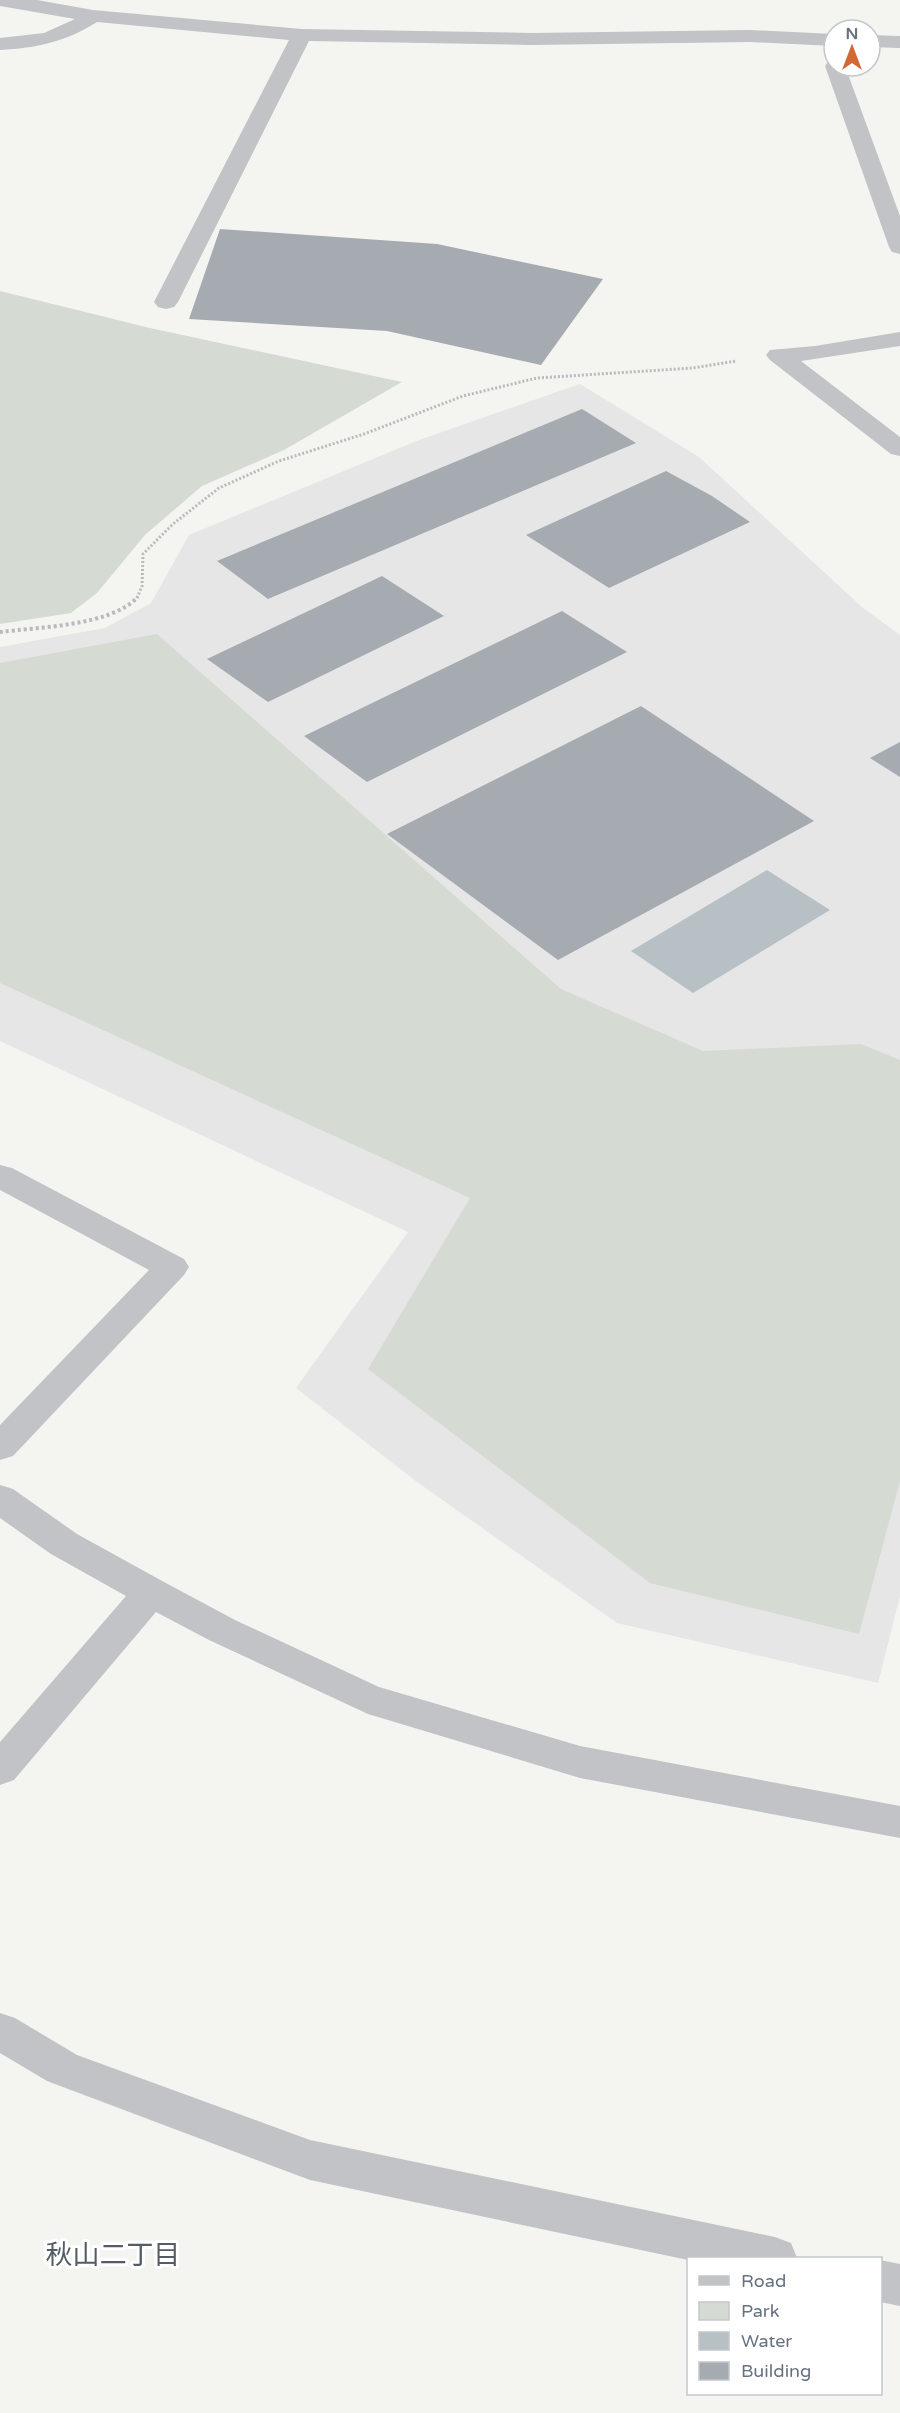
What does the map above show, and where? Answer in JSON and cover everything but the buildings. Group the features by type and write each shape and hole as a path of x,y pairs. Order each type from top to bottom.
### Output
{"street":[{"path":"2,0 93,16 302,35 532,39 750,36 822,39"},
{"path":"0,44 40,42 68,33 93,16"},
{"path":"166,302 302,35"},
{"path":"882,41 900,42"},
{"path":"840,78 900,247"},
{"path":"900,339 815,353 778,355 900,449"},
{"path":"0,1176 172,1267 0,1447"},
{"path":"0,1499 64,1544 151,1592 222,1630 369,1699 580,1762 900,1822"},
{"path":"0,1769 151,1592"},
{"path":"0,2031 62,2068 310,2160 766,2257"},
{"path":"882,2281 900,2285"}],"path":[{"path":"0,632 107,616 130,606 141,594 143,554 173,524 219,488 279,461 364,434 463,396 537,378 693,368"}],"shaded area":[{"path":"580,384 699,457 863,608 900,635 900,1596 878,1683 617,1623 417,1482 296,1388 408,1232 0,1041 0,647 105,628 151,603 189,535 419,440"}],"green space":[{"path":"0,291 150,328 402,382 284,450 202,486 145,535 97,593 71,613 0,624"},
{"path":"157,634 561,989 703,1051 861,1044 900,1060 900,1481 859,1634 650,1583 368,1369 470,1198 0,983 0,663"}],"water":[{"path":"767,870 830,910 693,993 631,951"}],"district":[{"name":"秋山二丁目","path":"113,2255"}]}
